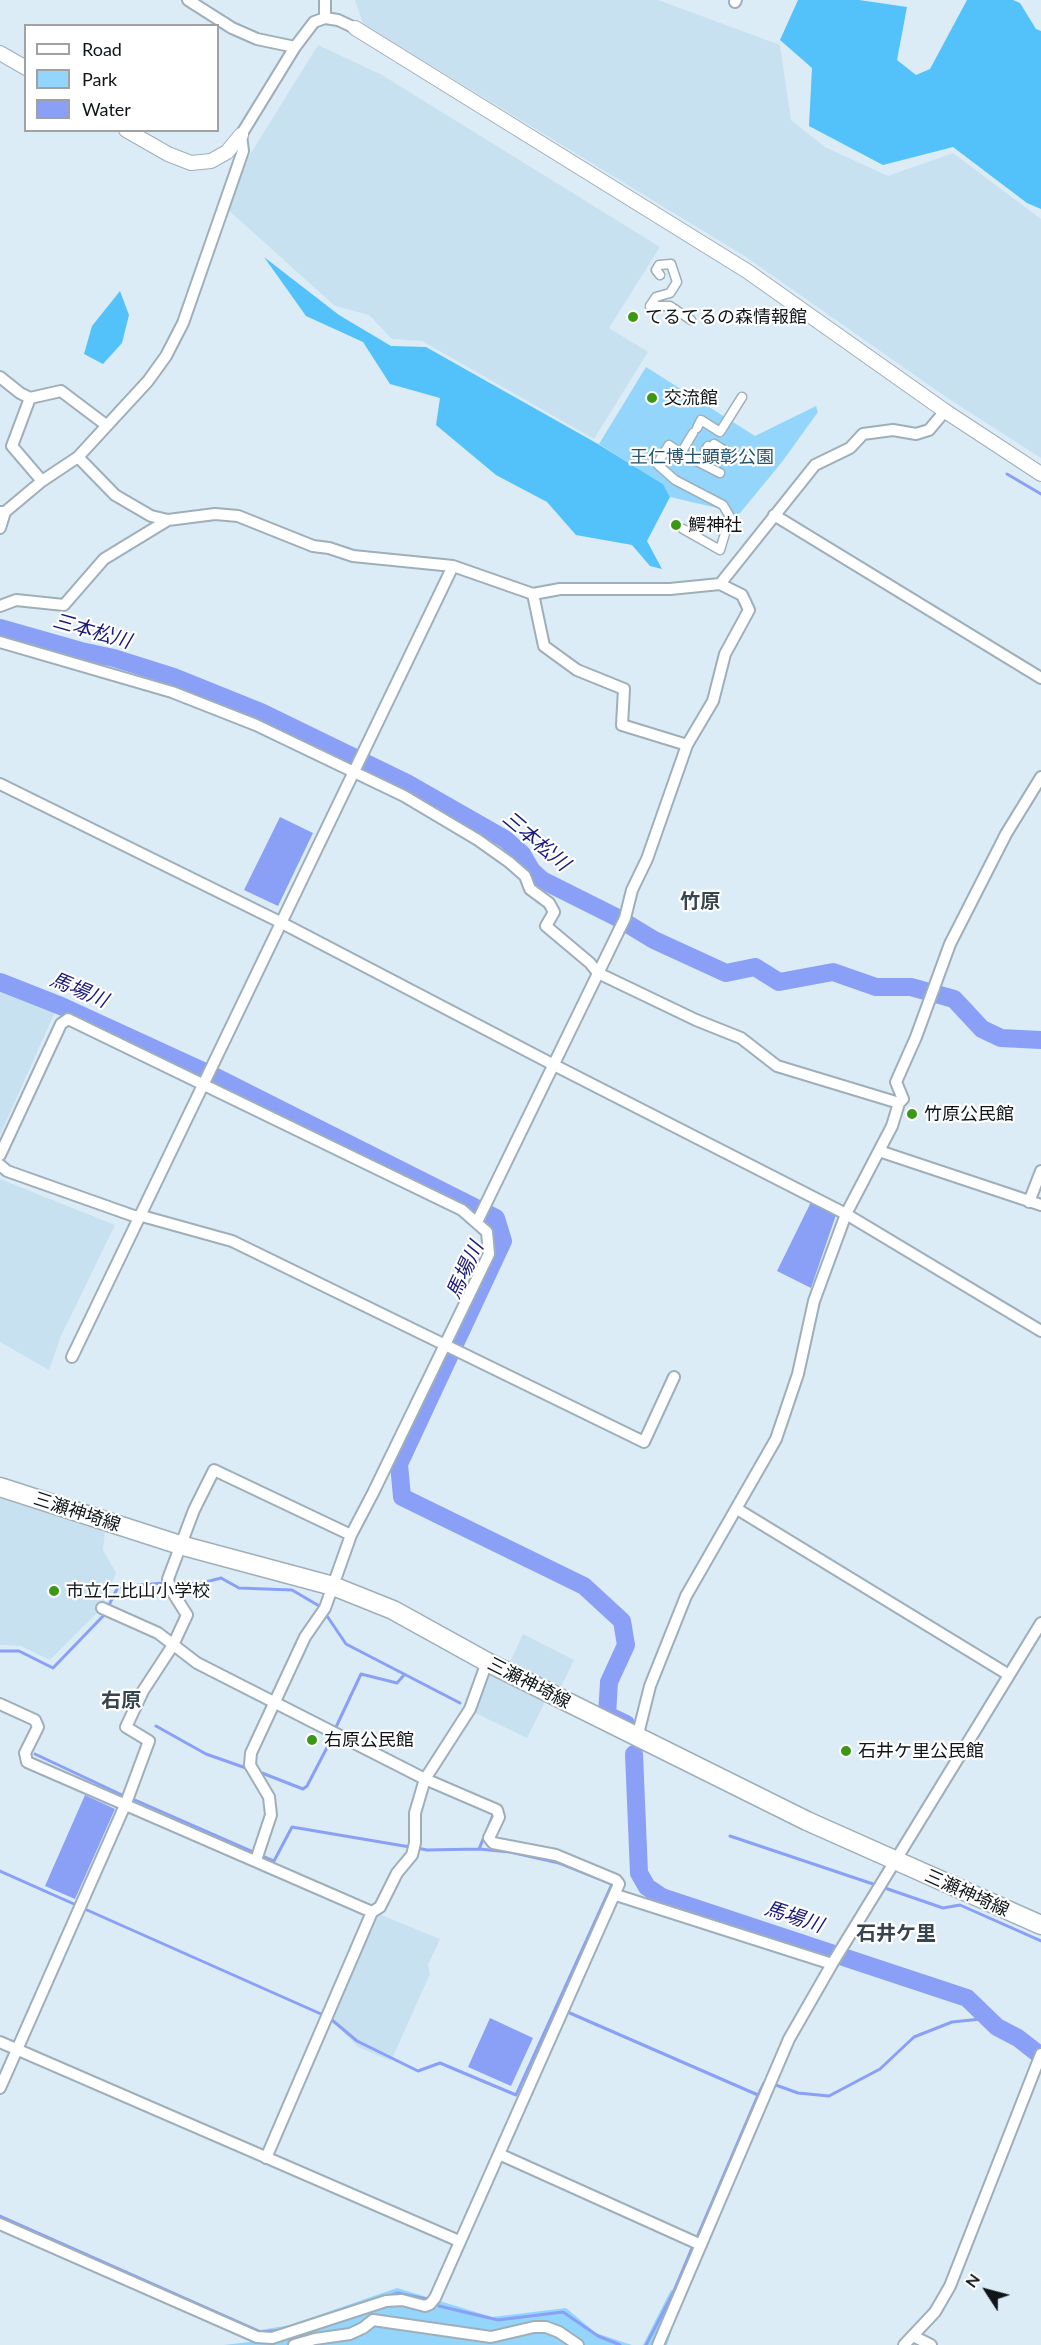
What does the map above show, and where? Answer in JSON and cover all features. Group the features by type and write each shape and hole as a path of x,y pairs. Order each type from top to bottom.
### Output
{"main road":[{"name":"三瀬神埼線","path":"0,1487 180,1545 333,1586 393,1610 487,1662 891,1869 1041,1925"}],"street":[{"path":"188,0 232,28 257,39 295,47"},
{"path":"325,0 326,18"},
{"path":"130,132 168,154 191,163 211,161 227,152 241,135 295,47 314,22 326,18 338,20 355,28 747,271 945,411 1041,474"},
{"path":"0,53 24,67"},
{"path":"0,528 3,512 78,457 160,364 183,323 243,151 241,135"},
{"path":"660,275 656,270 659,264 671,264 677,282 670,293 656,297 650,306 670,306 691,320"},
{"path":"0,377 30,398 61,391 106,425"},
{"path":"30,398 12,446 42,482"},
{"path":"681,453 701,420 720,432 742,398"},
{"path":"720,584 734,558 774,515 815,465 850,448 864,434 892,430 916,434 929,430 945,411"},
{"path":"706,465 705,451 708,446 730,460 733,456 714,444"},
{"path":"683,529 720,550 730,517 723,505 675,480 657,464 669,446 694,462 706,465 720,473"},
{"path":"78,457 115,495 151,516 168,520 215,514 238,516 314,546 353,556 453,566 533,594 560,589 670,589 720,584 741,595 749,610 725,654 713,701 687,745 647,859 632,890 625,918 477,1222"},
{"path":"774,515 1041,678"},
{"path":"0,606 16,600 64,605 104,559 168,520"},
{"path":"72,1357 142,1216 453,566"},
{"path":"533,594 544,646 577,670 624,689 622,725 687,745"},
{"path":"0,642 172,692 256,724 404,796 478,840 525,876 530,889 549,903 554,912 546,926 591,963 598,973 696,1020 741,1038 777,1066 899,1103"},
{"path":"637,1738 650,1686 686,1596 776,1439 798,1374 814,1301 846,1214 892,1126 899,1103 903,1099 896,1082 916,1037 950,944 1006,834 1041,777"},
{"path":"0,784 282,923 846,1214 1041,1331"},
{"path":"0,1155 60,1024 68,1018 462,1210 488,1232 489,1254 351,1535 322,1613 305,1637 251,1753 250,1764 269,1797 271,1815 256,1860"},
{"path":"879,1151 1041,1205"},
{"path":"0,1165 7,1171 134,1216 142,1216 232,1241 644,1442 674,1377"},
{"path":"1029,1202 1041,1171"},
{"path":"0,2088 126,1803 149,1741 126,1727 143,1691 173,1646 187,1615 170,1588 168,1579 194,1510 214,1470 351,1535"},
{"path":"737,1509 1009,1675"},
{"path":"0,2224 257,2337 272,2338 365,2310 386,2301 402,2300 425,2306 430,2304 435,2298 619,1884 616,1880 556,1856 493,1843 489,1838 499,1816 497,1810 425,1779 197,1664 158,1633 102,1608"},
{"path":"658,2345 789,2039 832,1964 1041,1623"},
{"path":"266,2158 372,1912 384,1902 397,1873 414,1847 415,1813 425,1779 470,1709 487,1662"},
{"path":"0,1704 35,1720 38,1726 25,1754 27,1762 126,1803 372,1912"},
{"path":"616,1895 832,1964"},
{"path":"0,2042 459,2241"},
{"path":"904,2345 935,2312 950,2286 1039,2072 1041,2054"},
{"path":"499,2154 701,2245"},
{"path":"365,2310 373,2319 491,2337 534,2327 546,2327 560,2332 578,2345"},
{"path":"294,2345 315,2339 350,2334 363,2328 373,2319"},
{"path":"913,2336 931,2345"}],"shaded area":[{"path":"355,0 658,0 780,45 791,120 825,147 888,176 953,153 1041,219 1041,458 946,397 746,257 363,24"},
{"path":"798,0 859,0 907,7 897,60 916,75 930,69 967,0 1013,0 1020,3 1036,29 1041,31 1041,209 1027,203 953,147 883,165 809,126 812,68 780,40"},
{"path":"318,45 382,75 660,247 609,328 648,352 594,439 422,341 392,339 369,315 335,306 226,208 249,156"},
{"path":"264,257 339,315 391,346 426,347 598,444 663,484 670,497 647,541 662,569 650,566 632,545 576,535 547,502 496,475 436,425 440,398 390,384 363,342 306,316"},
{"path":"120,291 129,315 122,343 103,364 84,354 92,326"},
{"path":"0,990 55,1012 0,1135"},
{"path":"0,1179 115,1225 61,1336 49,1370 0,1342"},
{"name":"市立仁比山小学校","path":"0,1497 105,1532 103,1550 116,1573 102,1608 50,1660 21,1646 0,1645"},
{"path":"523,1634 574,1660 559,1691 552,1688 527,1738 463,1707 485,1653 509,1664"},
{"path":"369,1910 440,1939 428,1965 430,1974 391,2061 358,2047 336,2025 321,2017"}],"green space":[{"name":"王仁博士顕彰公園","path":"646,367 755,436 816,406 818,412 782,462 731,524 722,509 670,497 663,484 599,444"},
{"path":"397,2288 492,2317 566,2308 596,2333 632,2345 224,2345 249,2342 261,2330 290,2325"},
{"path":"671,2290 683,2295 667,2345 643,2345"}],"water":[{"path":"280,817 313,833 278,906 244,890"},
{"path":"811,1202 836,1215 811,1288 777,1271"},
{"path":"85,1795 115,1809 75,1899 45,1886"},
{"path":"490,2018 533,2038 511,2086 468,2067"}],"waterway":[{"path":"1007,474 1041,494"},
{"name":"三本松川","path":"0,628 114,658 174,677 261,712 407,783 505,839 522,854 532,871 542,880 616,917 654,940 726,973 755,967 779,982 833,972 876,987 911,987 954,999 982,1029 1001,1038 1041,1040"},
{"name":"馬場川","path":"0,982 61,1006 218,1078 496,1218 503,1241 399,1464 402,1497 584,1586 622,1621 626,1645 609,1682 607,1715 626,1724"},
{"path":"108,1607 118,1587 174,1582 198,1584 221,1578 239,1588 292,1590 321,1607"},
{"path":"0,1651 19,1651 53,1668 106,1613"},
{"path":"325,1613 346,1644 460,1703"},
{"path":"336,1727 361,1674 397,1683 404,1675"},
{"path":"156,1726 206,1754 246,1768"},
{"path":"262,1773 303,1789 307,1786 333,1736"},
{"path":"35,1754 122,1795"},
{"name":"馬場川","path":"634,1754 639,1873 647,1887 662,1897 967,1998 997,2027 1018,2038 1041,2056"},
{"path":"135,1800 274,1861 292,1827 410,1847"},
{"path":"479,1849 493,1815 491,1811"},
{"path":"730,1836 876,1885"},
{"path":"417,1848 510,1852 559,1863 612,1884 556,2007"},
{"path":"0,1871 74,1904"},
{"path":"882,1887 943,1908 960,1905 1041,1941"},
{"path":"87,1910 321,2014"},
{"path":"332,2020 357,2041 418,2071 440,2063 516,2095 556,2007 758,2095 764,2083"},
{"path":"773,2084 798,2093 829,2096 880,2069 914,2037 952,2022 981,2019 997,2027"},
{"path":"698,2235 758,2095"},
{"path":"0,2216 261,2332 282,2330"},
{"path":"646,2345 673,2293 692,2248"},
{"path":"388,2296 398,2293 427,2299"},
{"path":"439,2306 498,2320 563,2312 598,2336 620,2345"}],"place":[{"name":"てるてるの森情報館","path":"633,317"},
{"name":"交流館","path":"652,398"},
{"name":"鰐神社","path":"676,525"},
{"name":"竹原公民館","path":"912,1114"},
{"name":"市立仁比山小学校","path":"54,1591"},
{"name":"右原公民館","path":"312,1740"},
{"name":"石井ケ里公民館","path":"846,1751"}],"district":[{"name":"竹原","path":"700,902"},
{"name":"右原","path":"121,1701"},
{"name":"石井ケ里","path":"896,1934"}]}
